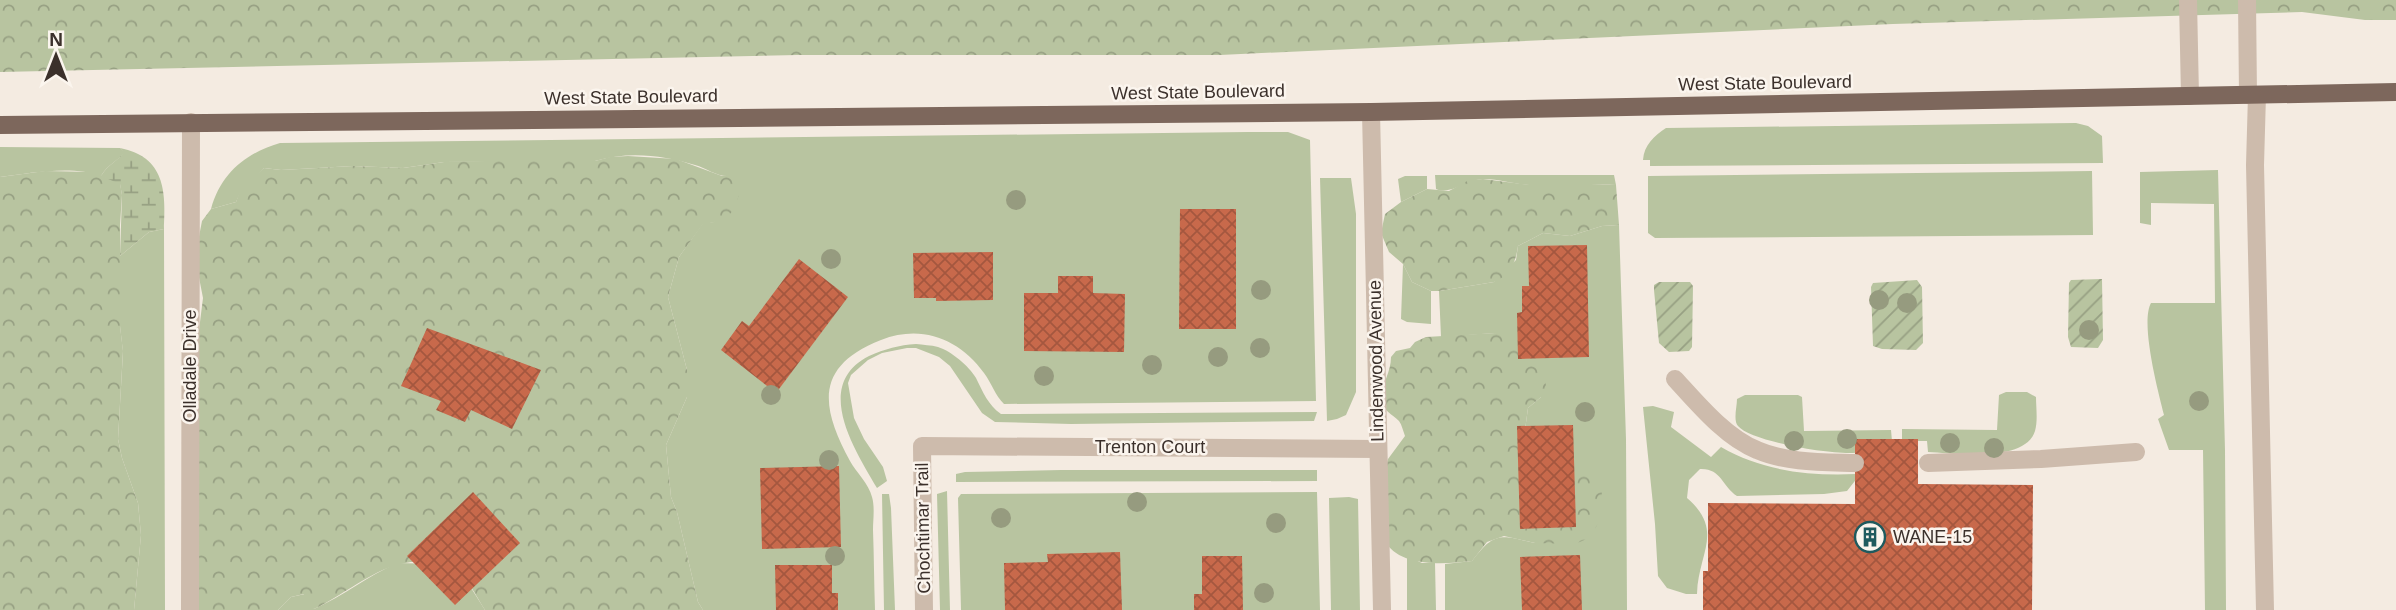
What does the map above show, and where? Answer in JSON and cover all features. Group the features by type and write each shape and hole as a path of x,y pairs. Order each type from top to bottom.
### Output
{"main road":[{"name":"West State Boulevard","path":"0,125 1371,112 2396,92"}],"street":[{"path":"2188,0 2190,96"},
{"path":"2247,0 2253,95 2265,610"},
{"name":"Lindenwood Avenue","path":"1371,112 1382,610"},
{"name":"Olladale Drive","path":"190,610 191,122"},
{"path":"1675,379 1714,422 1756,450 1805,461 1855,463"},
{"name":"Trenton Court","path":"922,446 1378,449"},
{"name":"Chochtimar Trail","path":"922,446 924,610"},
{"path":"1928,463 2136,452"}],"green space":[{"path":"0,0 2396,0 2396,20 2365,20 2302,12 1893,24 1220,55 797,55 0,72"},
{"path":"2076,123 2088,126 2102,136 2103,163 1650,166 1650,160 1643,160 1650,141 1666,128"},
{"path":"1288,132 1310,140 1316,401 1004,404 974,361 951,343 939,338 925,334 896,335 859,350 844,362 834,375 829,405 840,441 868,487 873,501 875,610 703,610 698,602 671,497 666,445 687,397 687,370 668,297 679,257 703,223 714,222 733,187 727,176 671,159 633,155 595,161 444,162 403,168 264,168 240,193 236,202 211,209 221,185 237,166 256,152 280,143"},
{"path":"0,147 120,148 125,152 101,176 65,170 0,177"},
{"path":"120,148 146,159 154,168 163,189 165,215 164,229 149,232 120,256 120,184 101,176 124,152"},
{"path":"628,156 676,159 722,176 738,174 739,180 733,187 739,194 731,213 723,219 703,224 679,257 668,297 687,370 687,397 666,445 671,497 698,602 703,610 485,610 470,585 461,577 431,563 413,562 379,572 314,609 306,606 304,594 291,597 278,610 182,610 203,298 195,257 202,221 211,209 236,202 241,188 264,168 403,168 444,162 595,161"},
{"path":"2218,170 2226,610 2205,610 2203,450 2169,450 2158,419 2164,415 2151,358 2148,313 2151,303 2215,303 2214,204 2151,203 2151,225 2140,223 2140,172"},
{"path":"45,171 93,172 120,183 120,326 123,351 118,439 138,503 141,535 134,610 0,610 0,177"},
{"path":"2092,171 2093,235 1655,238 1648,233 1648,176"},
{"path":"1435,175 1614,175 1616,185 1540,186 1481,179 1441,190 1436,189"},
{"path":"1405,176 1427,176 1427,189 1401,202 1398,179"},
{"path":"1320,178 1351,178 1356,214 1356,392 1346,415 1327,421"},
{"path":"1483,179 1530,185 1616,185 1619,225 1602,226 1570,236 1543,233 1518,246 1511,268 1494,282 1431,291 1412,282 1403,264 1389,252 1381,233 1385,214 1401,202 1427,189 1449,191 1469,180"},
{"path":"1619,225 1626,439 1627,610 1445,610 1445,564 1472,561 1487,544 1499,538 1535,543 1558,457 1525,430 1528,408 1541,397 1495,333 1441,337 1439,291 1494,282 1516,260 1518,246 1543,233 1570,236 1602,226"},
{"path":"164,229 165,610 134,610 141,535 138,503 118,439 123,352 120,326 120,256 149,232"},
{"path":"1403,264 1412,282 1431,291 1431,324 1401,319"},
{"path":"2102,279 2103,340 2098,348 2071,347 2068,337 2069,283 2071,280"},
{"path":"1917,280 1922,287 1923,343 1916,350 1882,349 1873,346 1873,283"},
{"path":"1659,282 1690,282 1693,286 1692,347 1689,351 1669,352 1659,343 1654,285"},
{"path":"1495,333 1537,342 1543,348 1546,387 1541,397 1528,408 1525,430 1558,457 1584,461 1598,472 1602,487 1601,519 1589,538 1575,544 1535,543 1504,536 1487,542 1472,561 1426,562 1403,557 1386,543 1386,465 1405,436 1400,423 1386,410 1382,400 1391,357 1396,351 1410,348 1415,342 1426,337"},
{"path":"916,344 938,347 959,360 973,373 989,402 1001,414 1317,412 1314,421 1071,424 995,422 982,413 950,366 939,357 916,348 907,348 882,353 868,360 851,375 848,383 854,418 883,467 887,481 877,488 858,455 843,419 843,384 852,368 869,356"},
{"path":"2006,392 2027,392 2036,397 2035,431 2029,441 2018,448 1988,454 1954,454 1928,452 1927,441 1902,441 1902,429 1997,430 1999,395"},
{"path":"1745,395 1802,397 1804,431 1891,430 1892,441 1851,453 1797,447 1760,438 1738,426 1735,417 1737,399"},
{"path":"1653,406 1674,412 1671,427 1711,457 1721,447 1770,467 1803,473 1856,474 1858,477 1847,491 1737,496 1713,471 1700,469 1689,480 1687,498 1705,521 1707,532 1697,594 1686,594 1667,588 1658,576 1643,407"},
{"path":"1317,470 1317,481 956,482 956,474 965,472"},
{"path":"947,491 950,610 940,610 937,494"},
{"path":"1317,492 1320,610 961,610 958,498 961,494"},
{"path":"882,494 889,494 891,508 895,610 884,610"},
{"path":"1329,498 1358,499 1360,610 1331,610"},
{"path":"1407,556 1422,563 1435,563 1436,610 1407,610"},
{"path":"397,563 438,564 466,580 485,610 278,610 291,597 305,594 314,609"}],"building":[{"path":"1180,209 1236,209 1236,329 1179,329"},
{"path":"1587,245 1589,357 1518,359 1517,313 1522,312 1522,286 1529,286 1528,246"},
{"path":"993,252 993,300 936,301 936,298 914,298 913,253"},
{"path":"799,259 848,297 776,393 721,350 742,321 749,326"},
{"path":"1058,276 1093,276 1093,293 1125,294 1124,352 1024,351 1024,293 1058,293"},
{"path":"427,328 541,370 512,429 471,410 465,422 436,410 441,401 401,386"},
{"path":"1573,425 1576,527 1520,529 1517,426"},
{"name":"WANE-15","path":"1855,439 1918,439 1918,484 2033,485 2032,610 1703,610 1703,571 1708,571 1708,503 1855,504"},
{"path":"839,466 841,547 762,549 760,468"},
{"path":"473,492 520,543 455,605 407,556"},
{"path":"1120,552 1122,610 1005,610 1004,563 1048,562 1047,554"},
{"path":"1580,555 1582,610 1522,610 1520,557"},
{"path":"1202,556 1242,556 1243,610 1194,610 1194,594 1202,594"},
{"path":"775,565 832,565 832,593 838,593 838,610 776,610"}],"place":[{"name":"WANE-15","path":"1870,537"}]}
